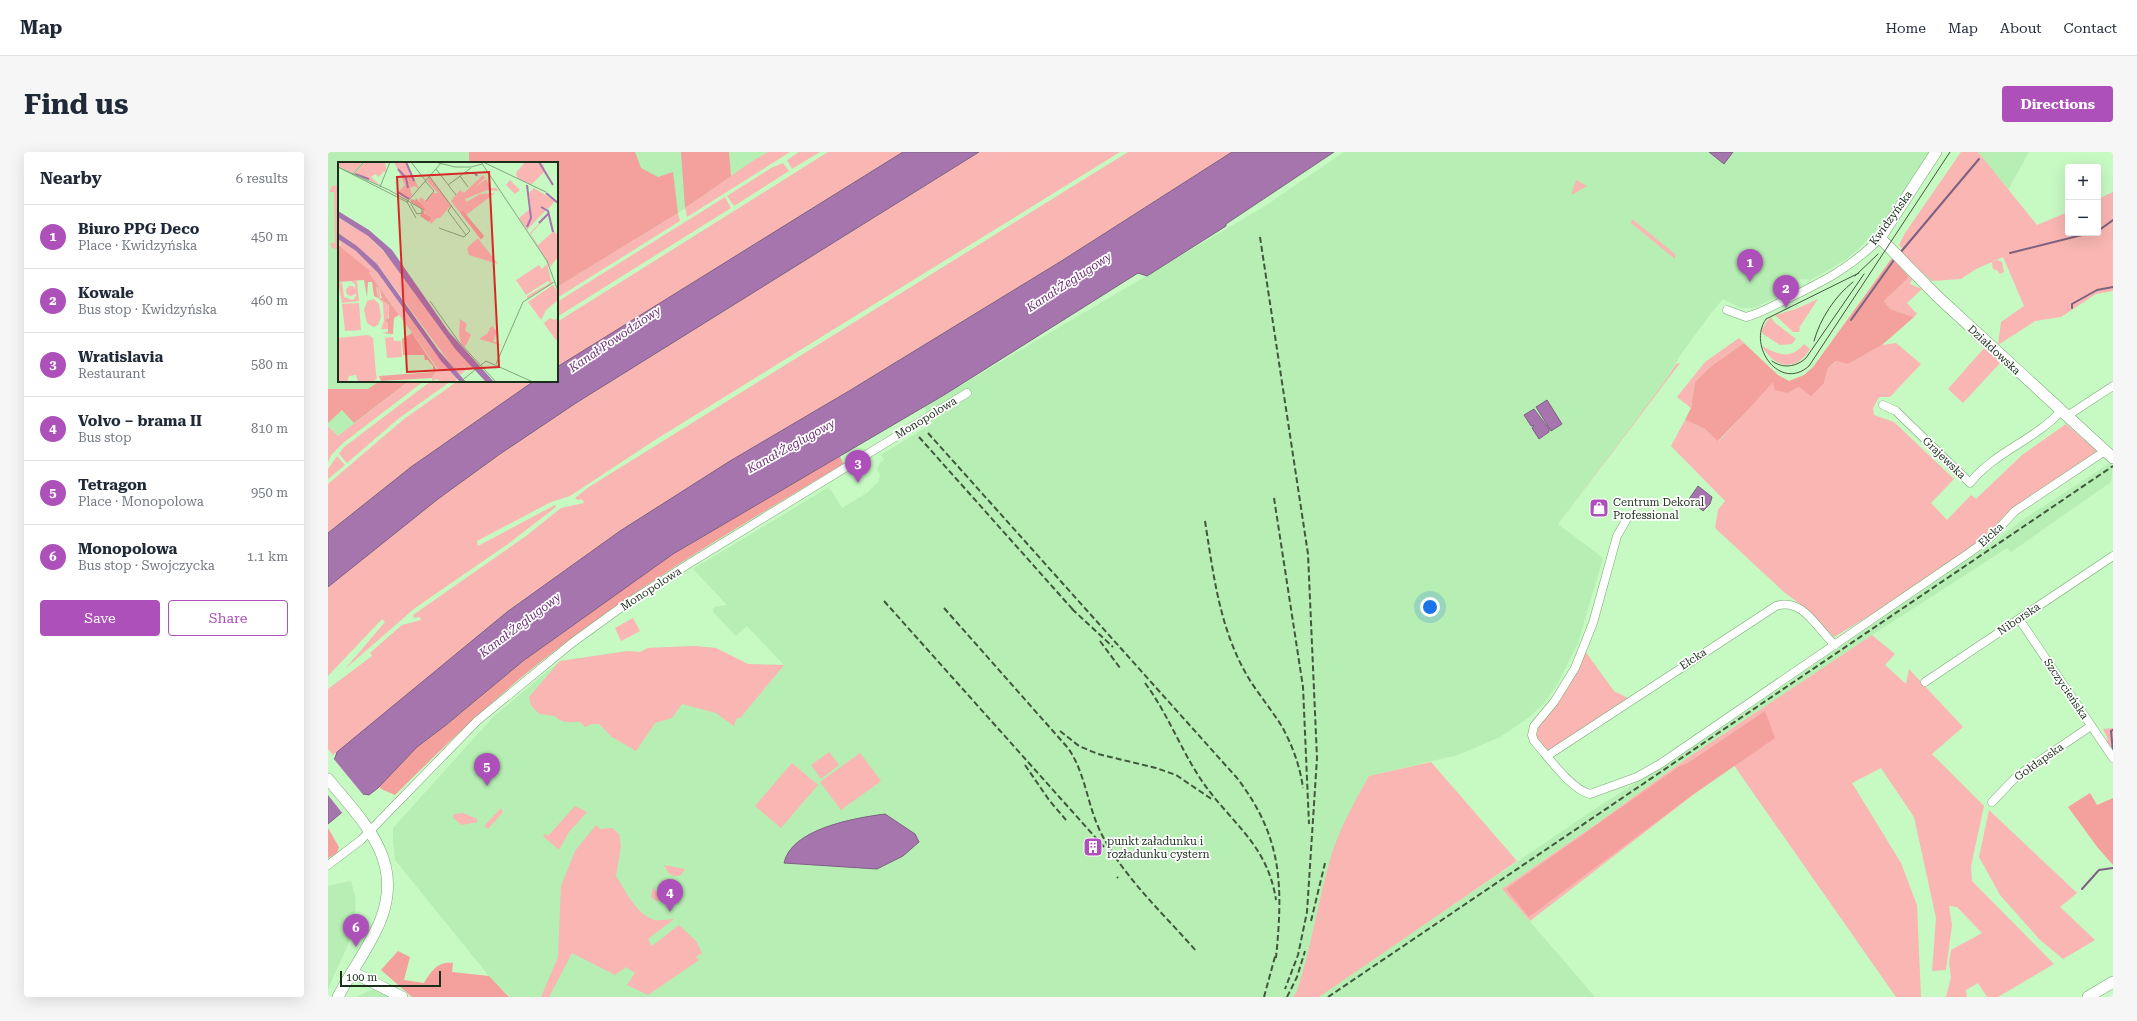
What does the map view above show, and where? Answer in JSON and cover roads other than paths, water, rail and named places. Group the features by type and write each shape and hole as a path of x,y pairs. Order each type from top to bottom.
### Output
{"street":[{"name":"Kwidzyńska","path":"1727,310 1746,317 1770,307 1845,269 1880,238 1936,152"},
{"name":"Działdowska","path":"1880,238 1938,297 2109,454"},
{"path":"2064,413 2113,386"},
{"name":"Monopolowa","path":"328,865 352,848 477,721 572,643 623,606 696,559 967,393"},
{"name":"Grajewska","path":"1883,405 1896,411 1970,483 1988,466 2064,413"},
{"name":"Ełcka","path":"1628,517 1617,536 1592,623 1575,668 1554,702 1534,726 1532,738 1574,786 1583,792 1590,794 1637,777 1673,755 1991,537 2015,511 2109,454"},
{"name":"Niborska","path":"1925,682 2113,556"},
{"name":"Ełcka","path":"1547,756 1776,606 1789,604 1802,609 1823,634 1835,645"},
{"name":"Szczycieńska","path":"2019,619 2113,758"},
{"name":"Gołdapska","path":"1992,802 2018,776 2091,726"},
{"path":"328,779 370,830 384,860 388,880 387,894 380,919 338,997"},
{"path":"352,972 402,997"},
{"path":"2088,997 2113,982"}],"water":[{"name":"Kanał Powodziowy","path":"903,152 979,152 576,403 500,454 438,499 328,587 328,533 411,467 533,382 558,382 558,366"},
{"name":"Kanał Żeglugowy","path":"1232,152 1334,152 1226,224 1226,226 1147,276 1138,273 944,395 673,554 523,661 417,747 378,788 369,795 364,794 328,824 328,764 335,758 337,752 507,612 620,531 730,461 849,391 1063,260"},
{"path":"1709,152 1733,152 1724,164"},
{"path":"1547,400 1562,424 1551,431 1536,407"},
{"path":"1534,409 1549,429 1549,432 1539,439 1532,428 1534,425 1531,426 1524,415"},
{"path":"1698,486 1712,497 1710,504 1703,511 1689,499"},
{"path":"885,814 915,834 919,842 903,856 877,869 784,863 789,851 798,842 811,834 841,822"}],"waterway":[{"path":"1900,253 1979,159"},
{"path":"2101,229 2113,220"},
{"path":"2010,253 2078,236"},
{"path":"1851,320 1894,260"},
{"path":"2072,308 2072,304 2097,290 2113,287"},
{"path":"2113,730 2111,731 2113,752"},
{"path":"2082,889 2099,870 2113,868"}],"tram line":[{"path":"1859,273 1766,319 1761,330 1761,341 1764,353 1778,370 1787,373 1798,373 1809,366 1950,152"},
{"path":"1855,276 1878,254"},
{"path":"1772,361 1776,364 1789,366 1794,365 1806,358 1864,274"},
{"path":"1814,341 1820,324 1829,308 1840,294 1853,282"}],"railway":[{"path":"1260,237 1308,554 1317,758 1307,912 1298,955 1285,989"},
{"path":"928,433 1237,778 1252,800 1263,821 1271,842 1276,864 1279,885 1276,958"},
{"path":"919,437 1075,612"},
{"path":"1328,997 2113,466"},
{"path":"1274,498 1303,687 1309,824"},
{"path":"1205,521 1218,597 1228,634 1235,652 1248,677 1281,725 1289,740 1298,763 1303,788"},
{"path":"884,601 1104,847"},
{"path":"944,608 1068,748 1079,768 1096,822 1110,849 1145,895 1197,952"},
{"path":"1072,609 1113,647"},
{"path":"1100,641 1120,668"},
{"path":"1145,683 1153,694 1198,775 1209,791 1255,847 1264,862 1271,880 1276,900"},
{"path":"1060,731 1079,746 1098,754 1156,768 1176,775 1213,800"},
{"path":"1025,765 1049,800 1066,820"},
{"path":"1311,921 1325,863"},
{"path":"1287,997 1297,977 1305,951"},
{"path":"1264,997 1276,953"}],"place":[{"name":"Biuro PPG Deco","path":"1750,282"},
{"name":"Kowale","path":"1786,308"},
{"name":"Wratislavia","path":"858,483"},
{"name":"Centrum Dekoral Professional","path":"1599,508"},
{"name":"Tetragon","path":"487,786"},
{"name":"punkt załadunku i rozładunku cystern","path":"1093,847"},
{"name":"Volvo – brama II","path":"670,912"},
{"name":"Monopolowa","path":"356,947"}]}
